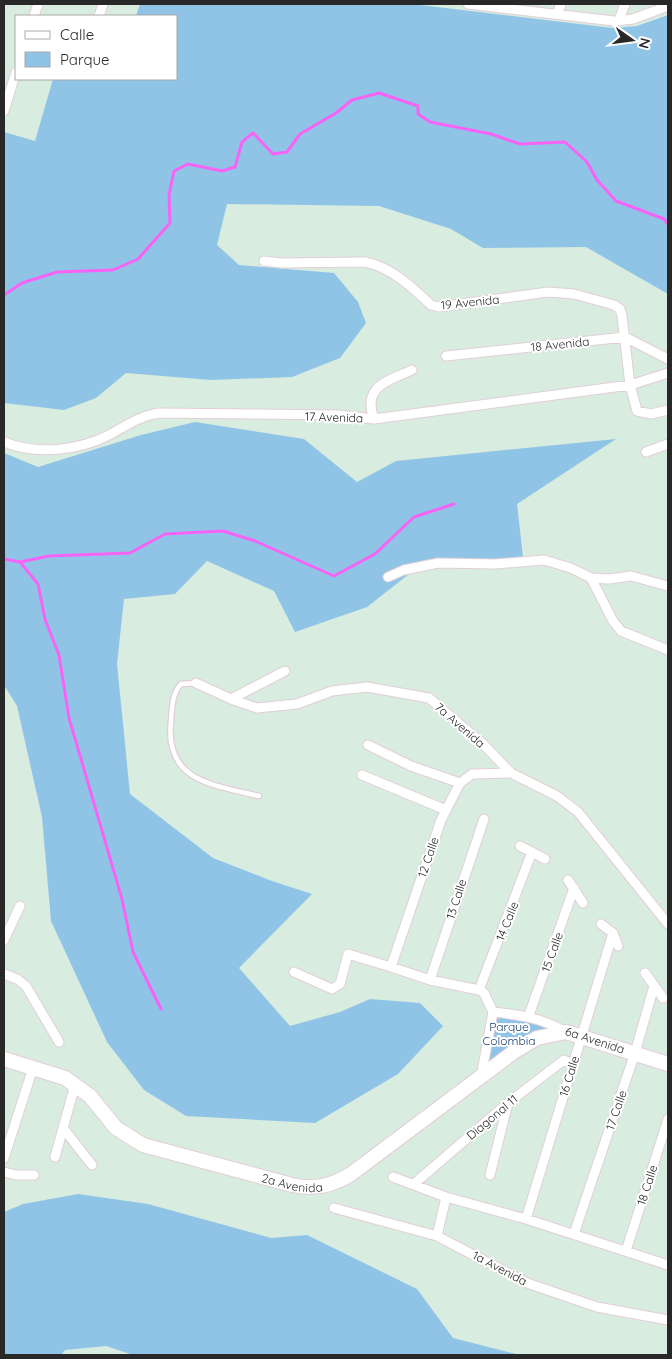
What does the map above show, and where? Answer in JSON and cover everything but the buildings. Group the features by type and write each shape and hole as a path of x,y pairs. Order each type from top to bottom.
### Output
{"main road":[{"name":"6a Avenida","path":"566,1032 635,1052 668,1064"},
{"name":"2a Avenida","path":"4,1059 57,1075 75,1084 90,1096 116,1128 143,1144 292,1185 310,1188 331,1184 351,1174 531,1041 566,1032"}],"street":[{"path":"468,4 495,5 619,20 634,19 668,6"},
{"path":"557,14 561,4"},
{"path":"619,20 625,4"},
{"path":"4,112 15,75"},
{"name":"19 Avenida","path":"264,261 281,263 365,262 377,264 390,270 431,305 439,306 548,292 574,294 614,305 620,309 625,337"},
{"path":"625,337 668,359"},
{"path":"625,337 630,385 637,411 643,414 651,414 668,410"},
{"name":"18 Avenida","path":"446,356 625,337"},
{"path":"374,418 370,407 370,397 375,390 383,383 412,370"},
{"name":"17 Avenida","path":"4,442 32,449 78,447 108,436 135,420 159,413 339,415 374,418 630,385 668,373"},
{"path":"646,452 668,444"},
{"path":"388,577 404,570 438,563 495,564 544,560 571,568 591,578 609,579 631,576 668,586"},
{"path":"591,578 613,621 621,631 668,650"},
{"path":"230,699 285,671"},
{"name":"7a Avenida","path":"196,684 230,699 257,708 289,705 332,692 367,688 429,698 483,744 511,773 557,796 578,812 668,924"},
{"path":"368,745 411,766 460,783 472,774 511,773"},
{"path":"362,775 446,810"},
{"name":"12 Calle","path":"391,967 446,810 460,783"},
{"name":"13 Calle","path":"430,980 484,819"},
{"path":"520,846 544,859"},
{"name":"14 Calle","path":"479,990 532,852"},
{"path":"568,880 582,903"},
{"name":"15 Calle","path":"529,1016 574,888"},
{"path":"4,940 8,918 20,906"},
{"path":"601,924 613,933 618,946"},
{"name":"16 Calle","path":"526,1219 613,933"},
{"path":"294,972 332,989 336,988 340,984 348,954 430,980 479,990 493,1012 481,1078"},
{"path":"645,973 663,998"},
{"path":"4,974 17,979 26,986 59,1042"},
{"name":"17 Calle","path":"574,1234 635,1052 654,986"},
{"name":"6a Avenida","path":"493,1012 529,1016 557,1025 566,1032"},
{"name":"Diagonal 11","path":"415,1184 508,1103 564,1060 572,1064"},
{"path":"4,1158 33,1068"},
{"path":"55,1157 75,1084"},
{"path":"490,1175 508,1103"},
{"name":"18 Calle","path":"626,1251 668,1119"},
{"path":"63,1128 92,1165"},
{"path":"4,1172 16,1175 34,1175"},
{"path":"393,1176 446,1197 526,1219 668,1265"},
{"path":"437,1236 446,1197"},
{"name":"1a Avenida","path":"334,1208 437,1236 528,1283 597,1307 668,1320"}],"lane":[{"name":"7a Avenida","path":"196,684 186,682 177,687 172,709 171,742 176,756 189,774 201,782 259,796"}],"green space":[{"path":"140,4 412,4 613,28 637,26 668,15 668,294 586,247 483,248 451,229 379,206 227,204 217,245 239,265 334,273 358,302 366,323 340,358 292,377 211,380 126,373 96,398 64,410 4,403 4,132 35,141 53,80 178,80 178,15 136,15"},
{"path":"195,422 304,439 357,482 396,461 616,439 517,504 523,557 418,567 367,607 295,632 274,591 207,561 175,594 124,599 117,664 130,794 213,858 312,894 239,968 290,1026 340,1012 370,999 420,1003 443,1026 398,1074 315,1123 186,1116 144,1090 107,1042 51,921 42,817 17,706 4,685 4,453 38,467 141,435"},
{"name":"Parque Colombia","path":"493,1012 563,1030 483,1076"},
{"path":"78,1194 148,1204 271,1238 307,1235 417,1289 453,1338 520,1355 133,1355 106,1346 65,1350 61,1355 4,1355 4,1212 23,1204"}],"waterway":[{"path":"4,295 22,283 57,272 113,270 138,259 170,223 169,195 174,171 188,164 222,171 235,167 242,142 253,133 273,154 287,152 300,134 336,113 352,100 379,93 418,106 418,114 430,122 491,134 520,144 565,142 587,162 597,180 616,201 664,219 668,224"},
{"path":"4,559 20,562 49,556 130,553 165,534 223,531 255,541 334,576 375,554 414,517 454,504"},
{"path":"20,562 38,584 45,619 59,655 69,718 122,899 133,952 161,1009"}]}
